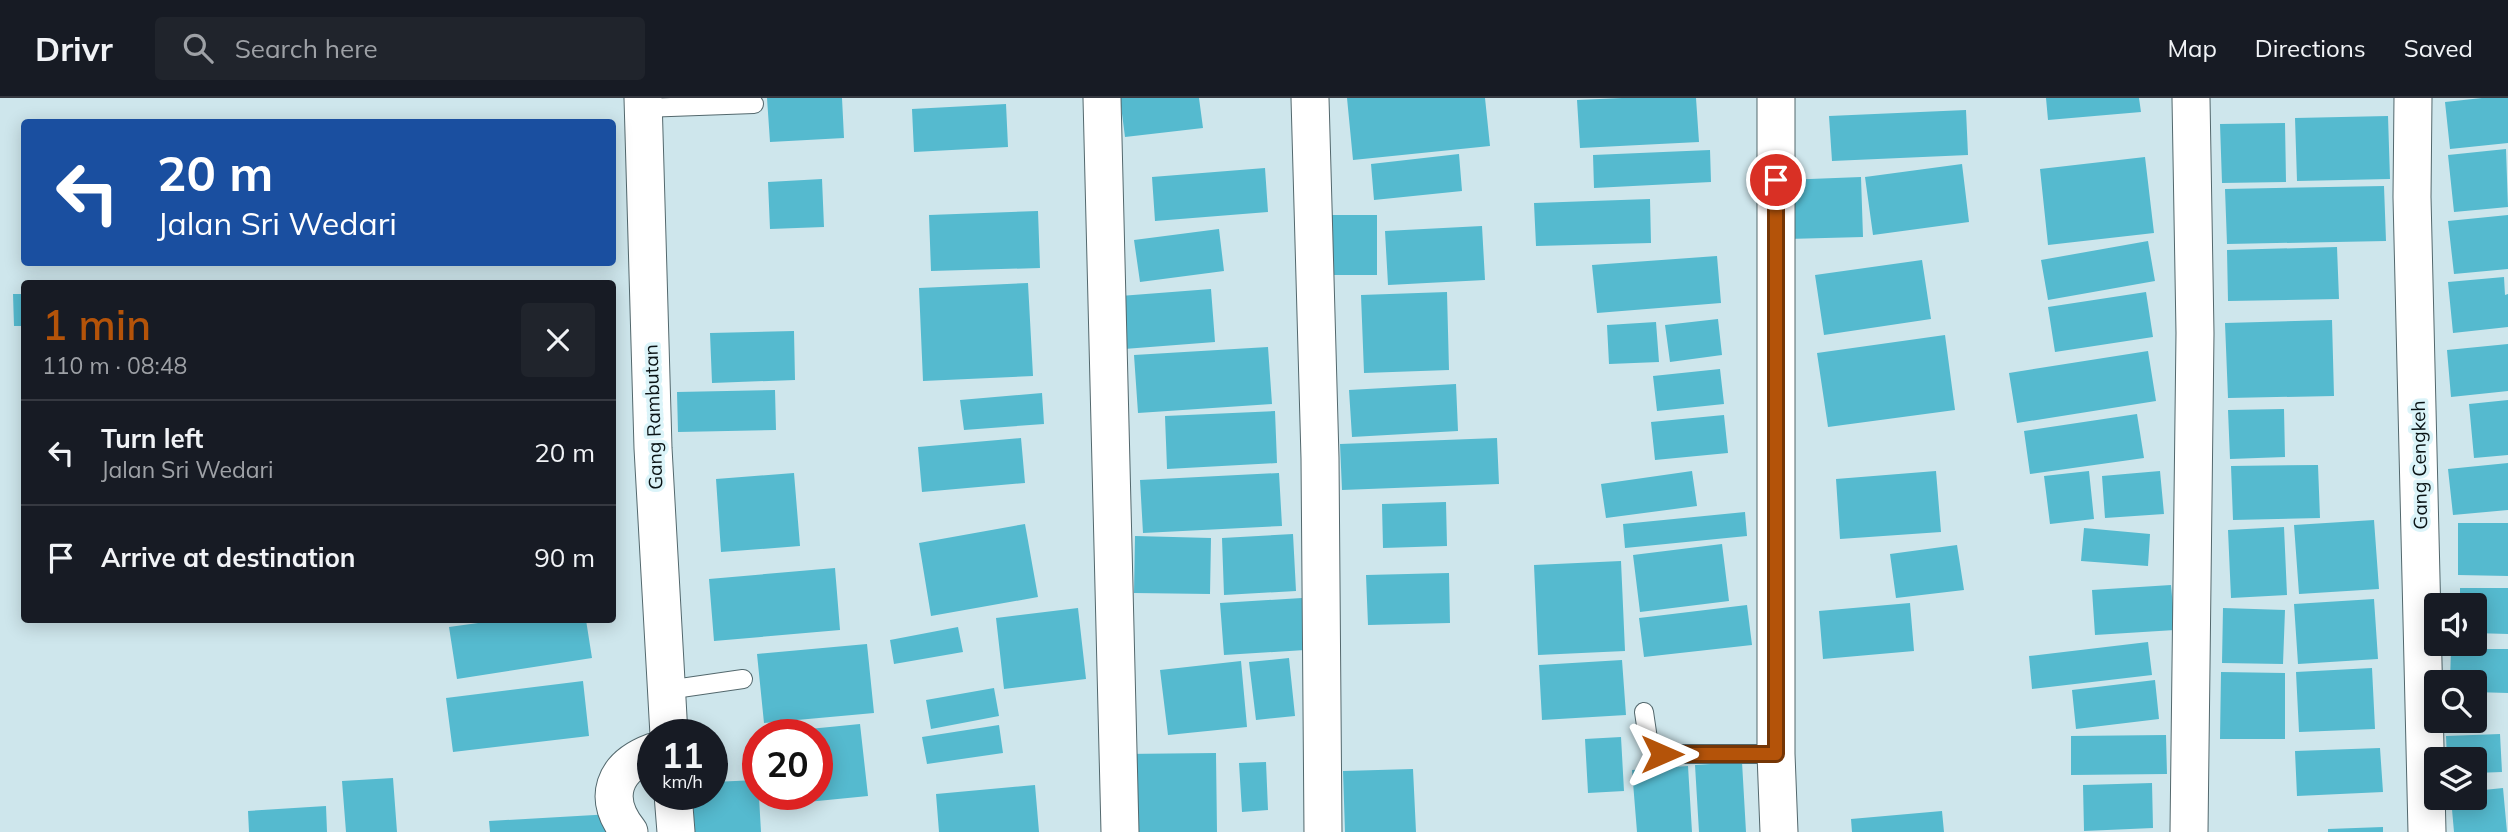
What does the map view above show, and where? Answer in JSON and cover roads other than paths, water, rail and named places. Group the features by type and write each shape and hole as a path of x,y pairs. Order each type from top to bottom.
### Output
{"street":[{"path":"1102,98 1120,832"},
{"path":"1310,98 1320,458 1323,832"},
{"path":"1776,98 1776,754 1779,832"},
{"path":"2189,832 2195,333 2191,98"},
{"name":"Gang Cengkeh","path":"2413,98 2413,211 2427,832"},
{"name":"Gang Rambutan","path":"643,103 653,448 669,719"},
{"path":"629,832 619,819 614,792 620,772 637,760"},
{"path":"675,810 676,832"}],"lane":[{"path":"643,103 754,104"},
{"path":"667,690 743,679"},
{"path":"1644,712 1652,749 1662,754 1776,754"}]}
